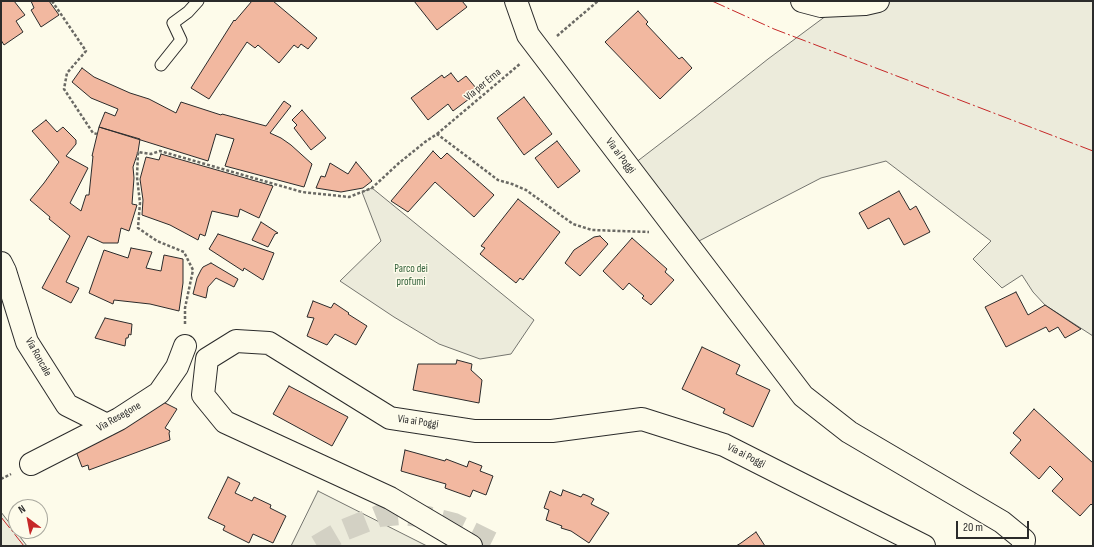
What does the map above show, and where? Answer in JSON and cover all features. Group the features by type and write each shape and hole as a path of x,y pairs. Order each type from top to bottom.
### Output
{"street":[{"name":"Via ai Poggi","path":"516,1 528,35 538,49 803,396 849,432 1002,522 1024,540 1023,546"},
{"path":"802,1 821,6 865,4 878,1"},
{"name":"Via Roncale","path":"1,263 9,283 27,342 67,406 107,425"},
{"name":"Via ai Poggi","path":"471,546 390,498 225,422 203,395 207,359 236,341 269,343 390,418 475,431 552,431 642,418 724,445 924,546"},
{"name":"Via Resegone","path":"31,464 119,419 159,393 177,368 185,346"},
{"path":"177,368 206,374"}],"lane":[{"path":"161,65 181,40 173,23 188,12 198,1"}],"path":[{"path":"52,1 86,51 67,73 64,89 94,134 97,134"},
{"name":"Via per Erna","path":"185,346 185,308 193,270 184,252 157,241 138,228 140,203 137,177 138,152 150,154 160,151 302,192 349,197 372,188 424,142 437,134 538,49 560,34 598,1"},
{"path":"437,134 498,180 526,190 573,224 592,230 651,232 672,224"}],"green space":[{"path":"846,1 1093,1 1093,336 1045,305 1033,292 1022,275 1002,288 973,259 991,241 886,161 821,178 697,242 635,163 768,59"},
{"name":"Parco dei profumi","path":"372,188 534,320 511,354 480,359 439,344 394,317 340,281 381,241 362,192"},
{"path":"318,491 427,546 291,546"},
{"path":"1,512 8,521 8,539 22,539 27,546 1,546"}],"building":[{"path":"1,1 14,1 25,15 16,21 23,32 4,45 1,40"},
{"path":"31,1 49,1 59,15 41,27 31,10 34,8"},
{"path":"252,1 273,1 317,38 308,49 301,44 298,48 294,45 279,63 258,45 255,48 247,42 209,99 191,88 234,20 235,21"},
{"path":"414,1 462,1 467,7 437,30"},
{"path":"638,11 648,22 646,24 679,59 682,57 692,68 660,99 605,42"},
{"path":"82,68 94,77 130,93 149,99 176,113 181,102 221,115 222,114 266,126 284,101 291,106 270,133 291,145 312,164 304,187 225,166 234,139 216,134 208,161 99,127 105,112 115,116 118,109 91,98 72,82"},
{"path":"451,73 458,82 466,76 476,88 467,96 469,99 453,111 448,104 428,120 411,98 442,75 444,78"},
{"path":"524,97 552,134 524,155 497,118"},
{"path":"302,110 326,138 311,150 294,128 297,125 292,120"},
{"path":"46,120 57,132 63,127 76,140 76,144 66,156 88,168 70,203 81,211 86,195 89,195 92,156 99,127 140,139 138,152 133,167 134,178 132,204 137,205 129,231 121,228 118,243 103,243 88,236 66,282 79,288 71,303 42,288 70,236 49,219 50,217 30,200 59,162 32,131"},
{"path":"557,141 580,171 558,188 535,158"},
{"path":"433,151 441,159 447,153 494,195 474,217 435,182 408,212 391,201"},
{"path":"161,154 273,186 259,218 240,209 238,217 212,211 205,236 200,234 198,240 170,225 142,215 143,200 140,179 146,157 159,160"},
{"path":"356,162 372,181 363,188 341,192 316,188 321,176 325,177 330,163 348,174"},
{"path":"899,191 910,210 916,206 930,232 904,245 889,218 868,229 859,213"},
{"path":"518,199 560,232 523,280 520,278 516,283 480,254 485,248 481,246"},
{"path":"261,222 278,233 275,234 268,247 252,240"},
{"path":"218,234 274,253 263,280 244,268 243,271 209,249"},
{"path":"600,236 608,244 580,276 565,263 574,250 594,237"},
{"path":"632,238 667,269 665,272 674,280 651,305 642,298 644,296 629,283 623,290 603,271"},
{"path":"131,248 152,252 146,268 161,271 164,255 183,259 183,283 179,311 150,304 114,300 113,304 89,293 104,250 128,258"},
{"path":"211,263 238,279 234,287 216,278 208,287 206,298 193,294 197,278 201,270 203,267"},
{"path":"1016,292 1028,315 1045,305 1081,329 1065,338 1058,327 1049,332 1046,327 1006,347 985,307"},
{"path":"313,301 331,308 334,303 367,326 356,345 335,334 327,345 307,336 314,318 307,317"},
{"path":"105,318 132,324 131,335 129,334 128,338 126,338 125,346 95,338"},
{"path":"702,347 740,365 736,374 770,390 753,427 723,413 725,409 682,389"},
{"path":"457,360 472,364 471,370 482,380 479,403 413,390 418,364 456,364"},
{"path":"289,386 348,417 332,446 273,414"},
{"path":"157,399 177,409 165,428 170,431 170,440 89,470 88,465 82,467 74,446 144,416"},
{"path":"1034,409 1093,463 1093,506 1091,504 1080,516 1052,491 1063,479 1050,466 1039,479 1010,453 1021,440 1013,433"},
{"path":"405,450 445,461 446,459 467,467 469,461 482,466 480,471 493,476 486,495 473,490 470,497 445,488 446,484 401,471"},
{"path":"228,477 240,483 235,493 252,501 254,497 271,505 270,508 286,516 273,543 253,534 249,543 223,530 225,526 208,518"},
{"path":"563,490 581,497 583,494 594,499 591,504 609,513 589,543 571,531 561,528 562,526 546,520 549,510 544,508 550,491 561,496"},
{"path":"756,532 765,546 736,546 741,543"}],"tunnel":[{"path":"317,546 344,530 379,516 402,514 427,517 454,524 499,546"}],"power":[{"path":"712,1 774,29 1093,151"},
{"path":"1,517 24,546"}]}
